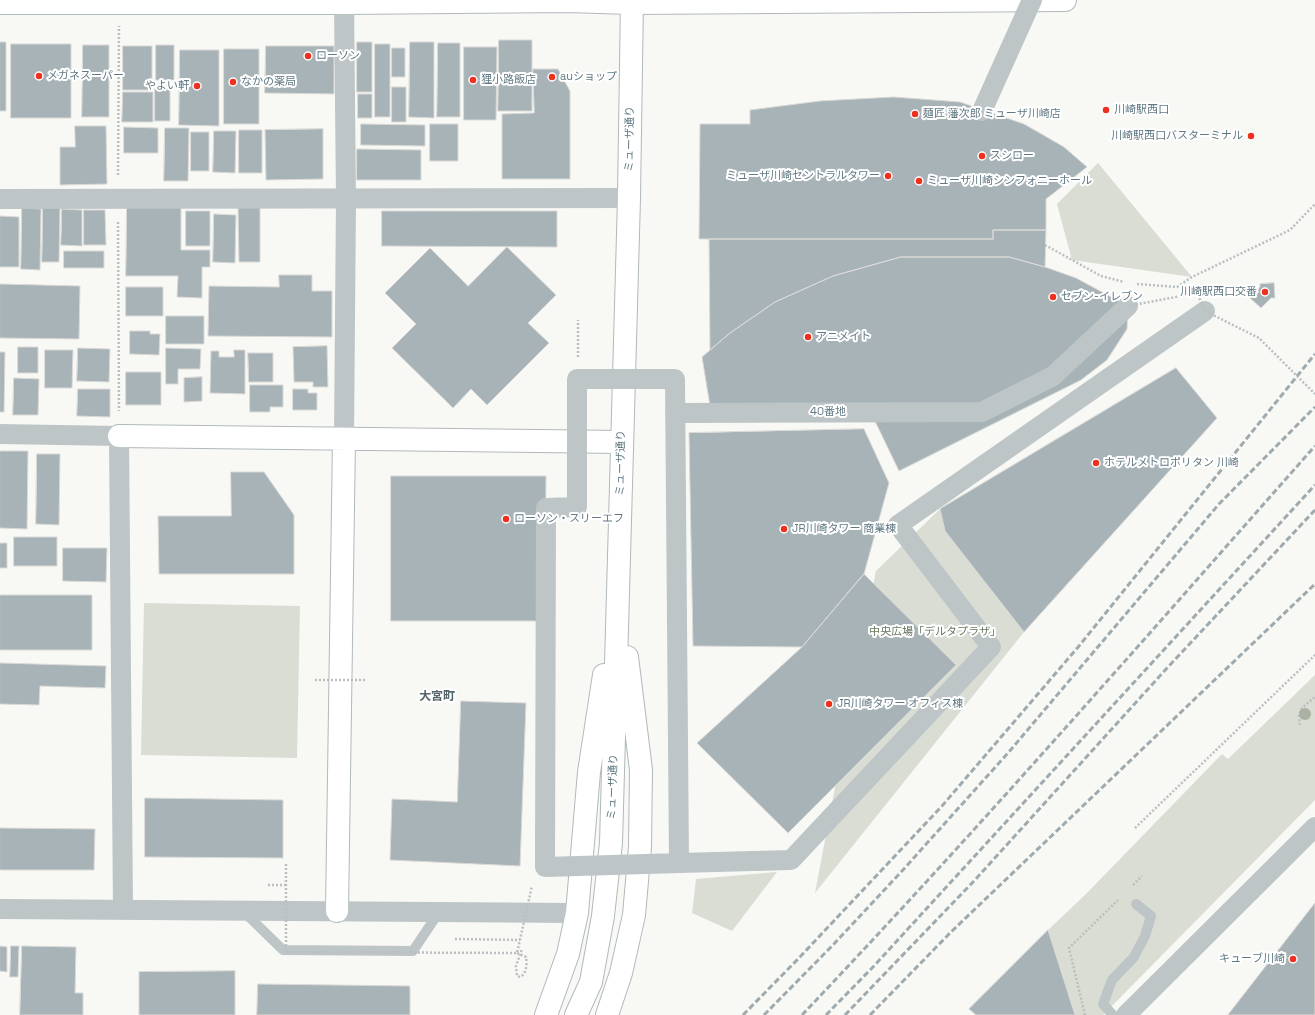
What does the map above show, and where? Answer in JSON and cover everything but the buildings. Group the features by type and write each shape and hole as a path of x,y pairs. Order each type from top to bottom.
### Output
{"street":[{"path":"982,112 1032,0"},
{"path":"0,3 1065,0"},
{"path":"337,911 346,198 344,1"},
{"name":"ミューザ通り","path":"576,1015 591,982 603,916 611,843 629,198 631,1"},
{"path":"0,200 629,198"},
{"name":"40番地","path":"675,413 982,412 1053,376 1128,306"},
{"path":"679,863 675,380 577,379 576,507 546,508 545,867 791,860 991,648 898,524 1205,312"},
{"path":"0,434 622,442"},
{"path":"119,436 123,910"},
{"path":"546,1015 568,954 576,913 589,772 619,586"},
{"path":"607,1015 621,973 634,915 640,847 641,770 619,586"},
{"path":"1126,1015 1315,827"},
{"path":"0,909 576,913"}],"lane":[{"path":"1113,1015 1103,1004 1105,998 1112,980 1134,958 1145,936 1151,916 1136,904"},
{"path":"242,911 284,950 413,951 439,912"}],"path":[{"path":"1046,245 1101,276 1124,282 1177,287 1192,277 1290,230 1315,204"},
{"path":"1128,306 1197,293 1205,312 1258,338 1315,394"},
{"path":"577,379 578,320"},
{"path":"1135,828 1315,655"},
{"path":"315,680 366,680"},
{"path":"1300,724 1298,715 1302,708 1315,697"},
{"path":"286,864 286,952 517,953 526,957 527,961 523,976 520,977 517,976 516,966 522,949"},
{"path":"517,953 530,888 545,867"},
{"path":"1131,887 1142,876"},
{"path":"1085,1015 1069,948 1120,898"},
{"path":"455,939 520,940"}],"green space":[{"path":"1098,163 1192,277 1072,260 1057,204"},
{"name":"中央広場「デルタプラザ」","path":"940,509 945,531 1024,632 815,893 876,571"},
{"path":"144,603 300,606 297,758 141,755"},
{"path":"1315,675 1315,800 1103,1015 1075,1015 1048,930 1086,894 1222,754 1228,759"},
{"path":"777,872 732,931 692,913 696,879"}],"railway":[{"path":"743,1015 798,959 942,806 1079,646 1315,354"},
{"path":"764,1015 832,946 902,871 1008,753 1219,504 1315,407"},
{"path":"802,1015 933,875 1315,446"},
{"path":"826,1015 873,967 1315,485"},
{"path":"845,1015 974,881 1168,667 1315,510"},
{"path":"870,1015 951,932 1315,584"}],"place":[{"name":"ローソン","path":"308,56"},
{"name":"メガネスーパー","path":"39,76"},
{"name":"auショップ","path":"552,77"},
{"name":"狸小路飯店","path":"473,80"},
{"name":"なかの薬局","path":"233,82"},
{"name":"やよい軒","path":"197,86"},
{"name":"川崎駅西口","path":"1106,110"},
{"name":"麺匠 藩次郎 ミューザ川崎店","path":"915,114"},
{"name":"川崎駅西口バスターミナル","path":"1251,136"},
{"name":"スシロー","path":"982,156"},
{"name":"ミューザ川崎セントラルタワー","path":"888,176"},
{"name":"ミューザ川崎シンフォニーホール","path":"919,181"},
{"name":"川崎駅西口交番","path":"1265,292"},
{"name":"セブン-イレブン","path":"1053,297"},
{"name":"アニメイト","path":"808,337"},
{"name":"ホテルメトロポリタン 川崎","path":"1096,463"},
{"name":"ローソン・スリーエフ","path":"506,519"},
{"name":"JR川崎タワー 商業棟","path":"784,529"},
{"name":"JR川崎タワー オフィス棟","path":"829,704"},
{"name":"キューブ川崎","path":"1293,959"}],"district":[{"name":"大宮町","path":"437,697"}]}
